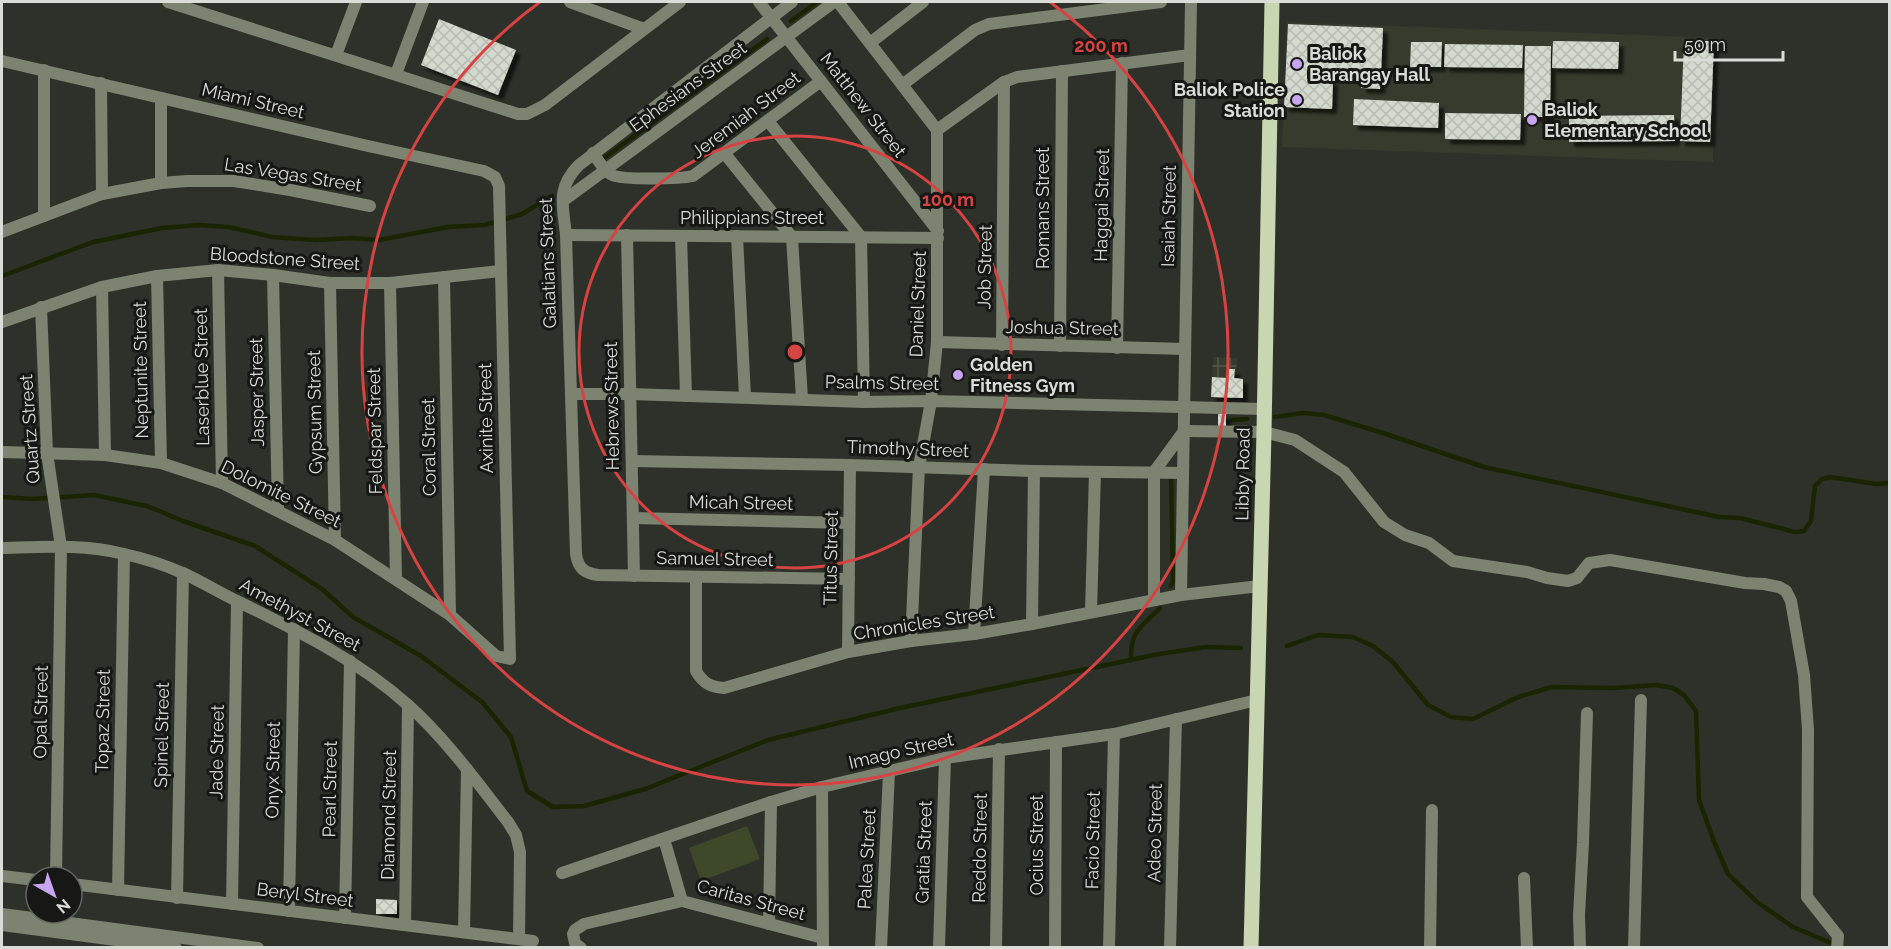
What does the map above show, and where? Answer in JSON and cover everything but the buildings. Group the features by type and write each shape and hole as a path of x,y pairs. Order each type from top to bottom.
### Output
{"main road":[{"name":"Libby Road","path":"1251,948 1272,2"}],"street":[{"path":"168,2 509,112 527,114 544,105 680,2"},
{"path":"336,55 356,2"},
{"path":"396,74 423,2"},
{"path":"570,2 644,29"},
{"name":"Matthew Street","path":"759,2 938,234"},
{"name":"Galatians Street","path":"583,570 577,561 576,554 566,235 562,192 566,180 593,153 792,2"},
{"path":"836,2 937,130 1004,82 1027,75 1190,55"},
{"name":"Ephesians Street","path":"563,201 836,2"},
{"path":"870,43 923,2"},
{"path":"902,86 975,30 989,24 1161,2"},
{"name":"Isaiah Street","path":"1181,595 1191,2"},
{"name":"Miami Street","path":"2,61 484,171 495,177"},
{"name":"Haggai Street","path":"1117,348 1122,63"},
{"path":"44,70 44,216"},
{"name":"Romans Street","path":"1060,346 1062,71"},
{"name":"Jeremiah Street","path":"605,170 614,176 622,177 686,178 700,172 821,81"},
{"name":"Job Street","path":"1002,345 1004,82"},
{"path":"101,83 102,194"},
{"path":"161,98 161,183"},
{"path":"768,121 861,237 864,402"},
{"name":"Daniel Street","path":"911,641 919,467 931,401 937,342 937,130"},
{"path":"593,153 605,170"},
{"path":"725,154 792,237 802,399"},
{"name":"Axinite Street","path":"495,177 500,186 510,659"},
{"name":"Las Vegas Street","path":"2,232 102,194 161,183 234,181 370,206"},
{"name":"Philippians Street","path":"566,235 861,237 938,234"},
{"name":"Hebrews Street","path":"627,236 634,576"},
{"path":"681,236 686,396"},
{"path":"737,236 745,397"},
{"name":"Bloodstone Street","path":"2,322 102,287 157,276 218,270 330,283 390,283 500,271"},
{"name":"Laserblue Street","path":"218,270 222,483"},
{"name":"Jasper Street","path":"273,275 278,510"},
{"name":"Neptunite Street","path":"157,276 161,463"},
{"name":"Coral Street","path":"444,277 450,615"},
{"name":"Gypsum Street","path":"330,283 335,540"},
{"name":"Feldspar Street","path":"390,283 396,579"},
{"path":"102,287 105,454"},
{"name":"Quartz Street","path":"41,308 47,453 61,547"},
{"name":"Joshua Street","path":"937,342 1185,350"},
{"name":"Psalms Street","path":"571,394 1264,409"},
{"path":"1154,600 1154,472 1184,430 1264,432 1295,440 1344,471 1384,522 1405,535 1429,543 1457,562 1481,564 1568,580 1577,578 1589,563 1610,560 1779,587 1786,591 1791,601 1804,675 1807,708 1807,897 1838,936 1837,948"},
{"name":"Dolomite Street","path":"2,452 105,454 161,463 222,483 335,540 450,615 496,656 510,659"},
{"name":"Timothy Street","path":"632,461 1034,471 1183,472"},
{"name":"Titus Street","path":"848,652 850,465"},
{"path":"974,634 984,469"},
{"path":"1032,624 1034,471"},
{"path":"1091,612 1095,472"},
{"name":"Micah Street","path":"633,518 849,523"},
{"name":"Opal Street","path":"56,865 61,547"},
{"name":"Amethyst Street","path":"2,548 95,549 124,554 183,573 294,629 350,661 408,705 440,738 516,835 520,852 519,939"},
{"name":"Topaz Street","path":"118,890 124,554"},
{"name":"Samuel Street","path":"583,570 586,573 598,575 849,579"},
{"name":"Spinel Street","path":"177,897 183,573"},
{"name":"Chronicles Street","path":"696,577 696,671 700,678 713,687 732,686 848,652 911,641 974,634 1181,595 1260,586"},
{"name":"Jade Street","path":"232,904 237,601"},
{"name":"Onyx Street","path":"289,911 294,629"},
{"name":"Pearl Street","path":"345,918 350,661"},
{"name":"Imago Street","path":"562,873 822,787 945,758 1114,734 1257,700"},
{"path":"1634,948 1641,700"},
{"name":"Diamond Street","path":"405,925 408,705"},
{"path":"1580,948 1579,915 1587,713"},
{"name":"Adeo Street","path":"1170,948 1176,718"},
{"name":"Facio Street","path":"1109,948 1114,734"},
{"name":"Ocius Street","path":"1055,948 1056,742"},
{"name":"Reddo Street","path":"996,948 999,749"},
{"name":"Gratia Street","path":"939,948 945,758"},
{"path":"464,932 466,770"},
{"name":"Palea Street","path":"881,948 889,772"},
{"path":"822,787 823,943"},
{"path":"769,924 771,802"},
{"path":"1430,948 1432,810"},
{"path":"664,839 682,901"},
{"path":"2,876 24,879"},
{"path":"1524,878 1527,948"},
{"name":"Beryl Street","path":"84,886 533,941"},
{"name":"Caritas Street","path":"577,943 575,930 584,924 682,901 769,924 823,943"},
{"path":"2,914 176,948"},
{"path":"2,925 62,927 184,943 258,948"}],"shaded area":[{"name":"Baliok Elementary School","path":"1287,22 1715,38 1713,162 1282,147"},
{"path":"1213,357 1237,358 1236,378 1212,377"}],"green space":[{"path":"747,826 760,859 701,881 689,848"}],"waterway":[{"path":"791,21 817,2"},
{"path":"604,158 767,39"},
{"path":"2,276 93,242 162,228 198,225 229,227 272,237 379,240 448,227 485,225 522,214 552,196"},
{"path":"1275,417 1303,413 1324,415 1484,467 1719,517 1740,518 1795,532 1804,531 1811,521 1815,486 1822,479 1830,477 1876,484 1890,483"},
{"path":"1232,420 1247,419"},
{"path":"1171,475 1173,582 1171,586"},
{"path":"2,497 32,499 94,495 147,506 255,546 322,589 353,617 421,656 482,702 511,737 527,791 553,807 584,806 645,789 768,740 900,708 1159,654 1206,647 1241,648"},
{"path":"1131,660 1132,642 1138,630 1160,608"},
{"path":"1287,646 1318,635 1353,637 1373,646 1393,662 1428,705 1451,717 1473,719 1518,697 1552,687 1612,688 1656,685 1673,688 1684,695 1696,711 1699,800 1728,874 1757,902 1793,927 1836,945"}],"place":[{"name":"Baliok Barangay Hall","path":"1297,64"},
{"name":"Baliok Police Station","path":"1297,100"},
{"name":"Baliok Elementary School","path":"1532,120"},
{"name":"Golden Fitness Gym","path":"958,375"}]}
